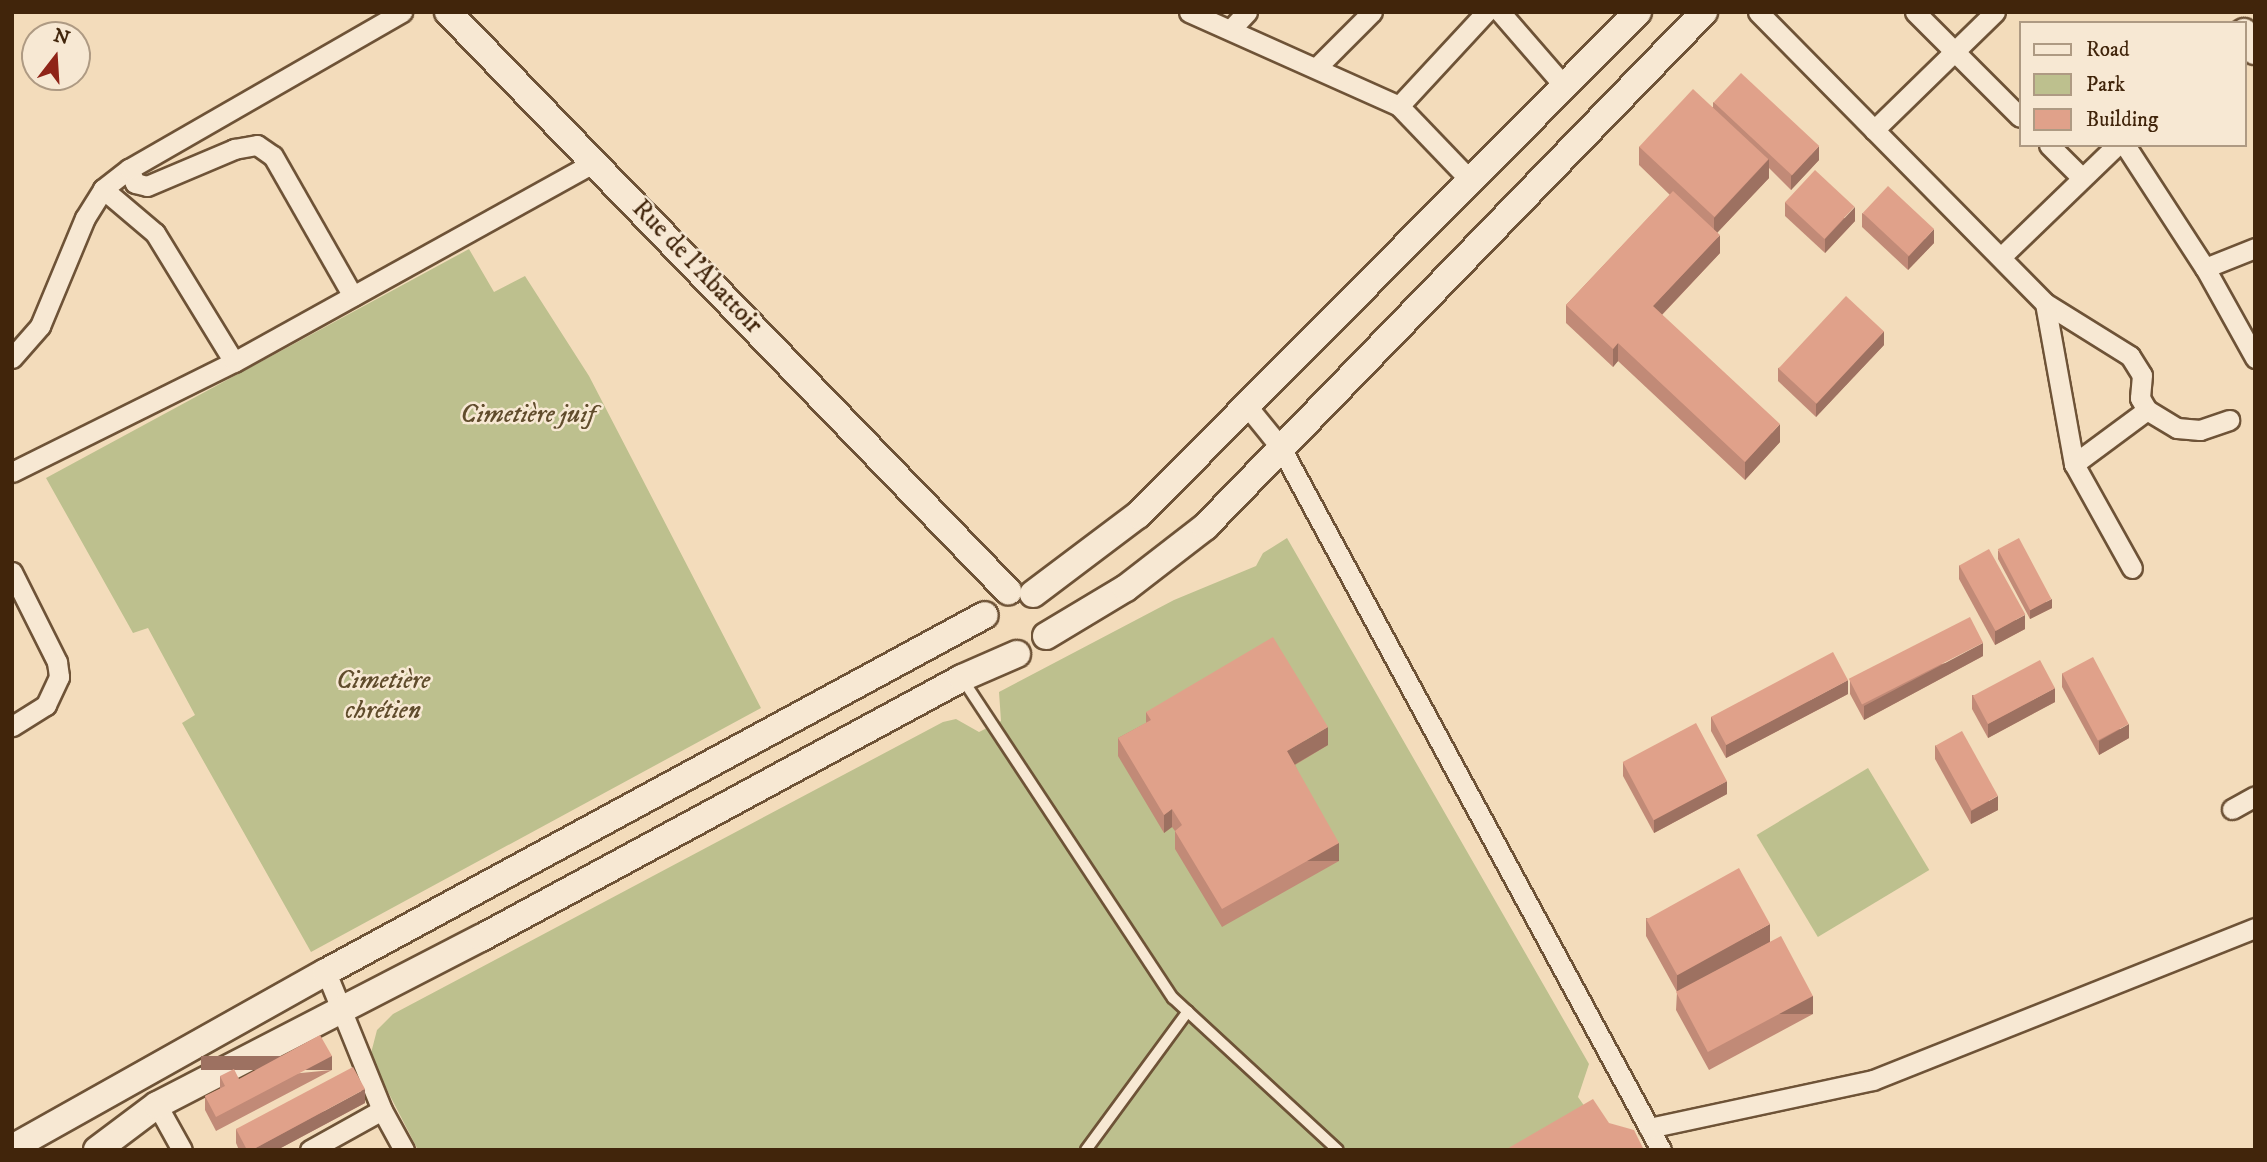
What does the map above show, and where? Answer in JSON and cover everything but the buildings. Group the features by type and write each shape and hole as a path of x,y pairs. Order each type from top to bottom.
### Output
{"street":[{"path":"12,358 40,326 85,218 103,189 129,169 402,12"},
{"name":"Rue de l'Abattoir","path":"448,12 596,161 943,525 1021,593"},
{"path":"1189,12 1232,28 1399,106 1471,181"},
{"path":"1232,28 1247,12"},
{"path":"1316,68 1372,12"},
{"path":"1399,106 1486,12"},
{"path":"1500,12 1564,86"},
{"path":"12,1148 326,972 985,615 998,596 1021,593 1138,515 1638,12"},
{"path":"97,1150 157,1105 341,1011 962,678 1038,646 1046,636 1126,588 1205,527 1704,12"},
{"path":"1758,12 2002,256 2045,303 2130,356 2142,375 2140,398 2147,410 2177,428 2200,430 2229,420"},
{"path":"1914,12 2018,115"},
{"path":"1874,130 1995,12"},
{"path":"2246,35 2255,51"},
{"path":"129,169 135,183 147,186 234,149 257,145 273,156 353,296"},
{"path":"2051,147 2081,177"},
{"path":"2002,256 2115,147"},
{"path":"2126,147 2205,268 2255,358"},
{"path":"12,472 234,362 596,161"},
{"path":"103,189 155,233 234,362"},
{"path":"2205,268 2255,247"},
{"path":"2045,303 2074,464 2132,568"},
{"path":"1247,406 1281,448 1661,1150"},
{"path":"2074,464 2147,410"},
{"path":"12,572 57,662 59,677 46,705 12,726"},
{"path":"1021,593 1048,615 1046,636"},
{"path":"985,615 987,634 995,645 1017,654"},
{"path":"2232,809 2255,796"},
{"path":"1649,1128 1873,1080 2255,928"},
{"path":"326,972 382,1110 404,1150"},
{"path":"157,1105 182,1150"},
{"path":"310,1150 382,1110"}],"lane":[{"path":"962,678 1173,998 1338,1150"},
{"path":"1086,1150 1188,1011"}],"green space":[{"name":"Cimetière chrétien","path":"469,249 494,292 525,276 589,376 761,708 311,952 182,723 195,715 148,628 133,633 46,478"},
{"path":"1287,538 1589,1064 1578,1097 1609,1141 1634,1150 418,1150 370,1057 377,1030 393,1014 943,722 956,719 979,732 1001,721 999,692 1174,600 1256,566 1263,553"},
{"path":"1868,768 1929,870 1818,937 1757,835"}],"park label":[{"name":"Cimetière juif","path":"528,415"}]}
